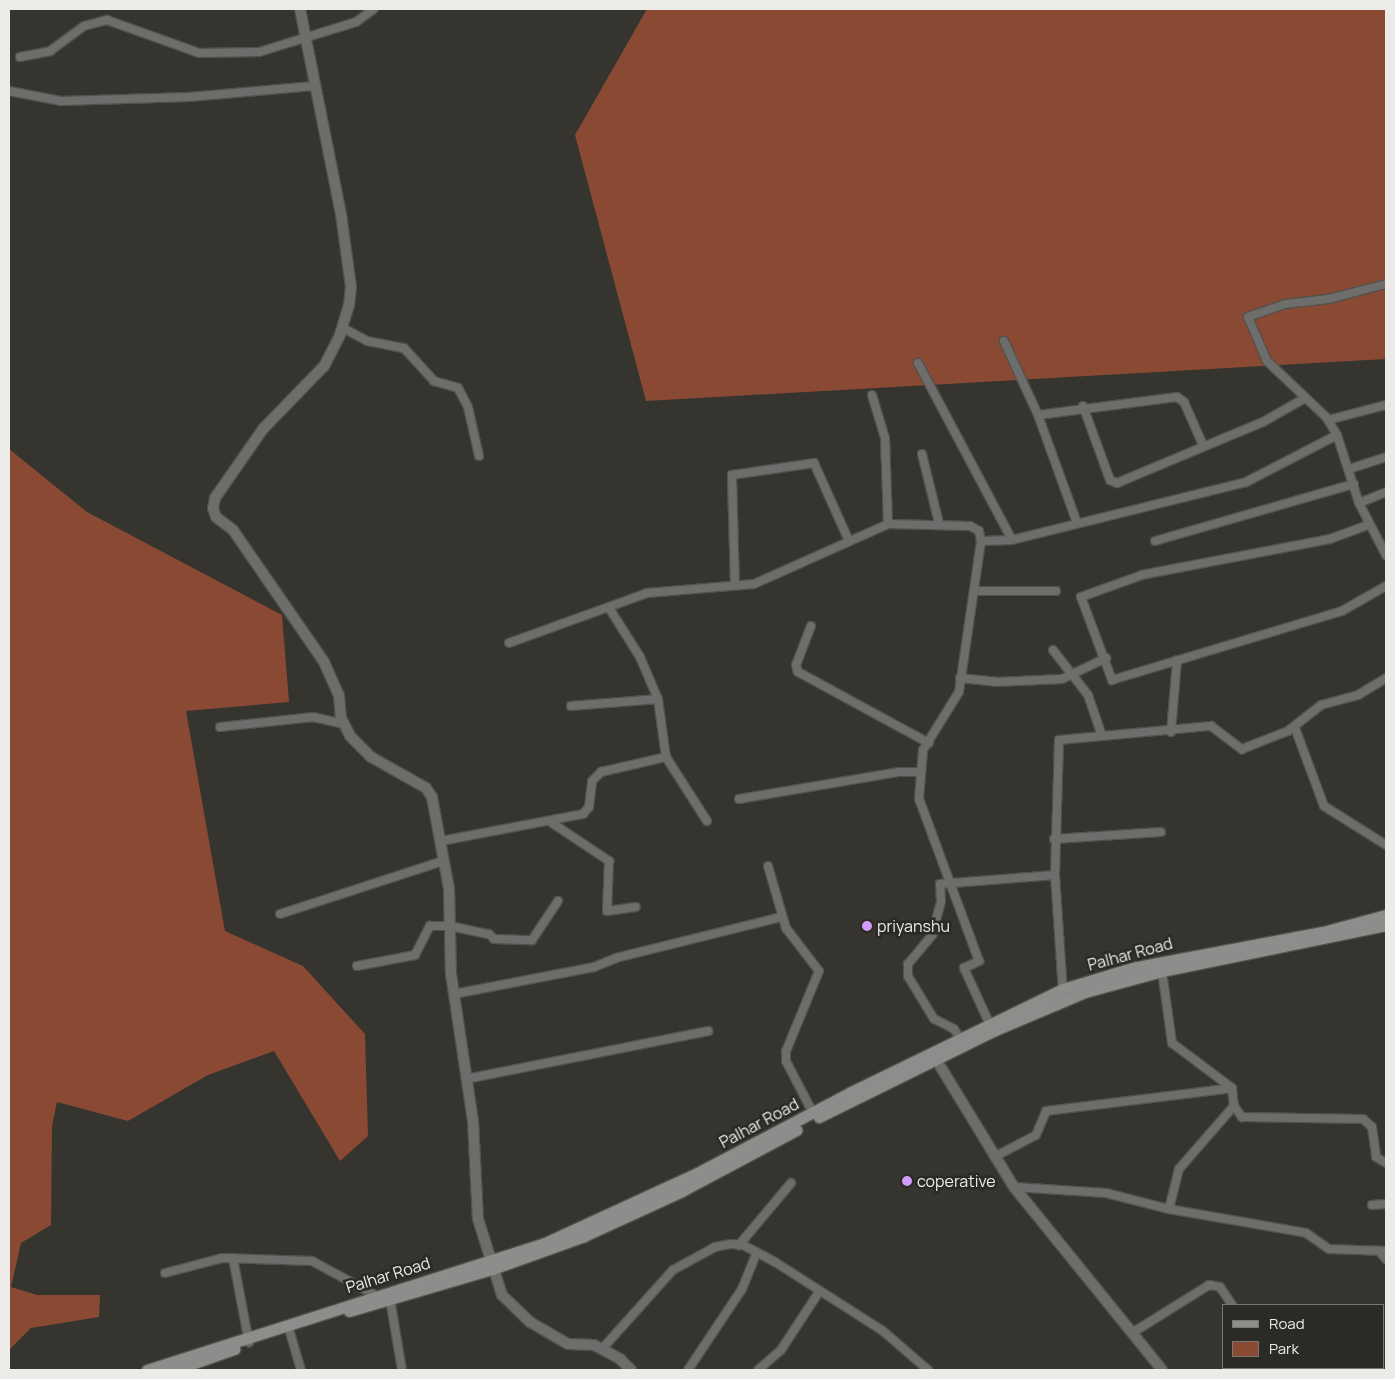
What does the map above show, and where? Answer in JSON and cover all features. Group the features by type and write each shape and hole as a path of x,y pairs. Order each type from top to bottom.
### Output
{"main road":[{"name":"Palhar Road","path":"814,1116 960,1038 991,1027 1063,994 1132,968 1323,932 1386,915"},
{"name":"Palhar Road","path":"1063,994 1162,971 1386,925"},
{"name":"Palhar Road","path":"147,1370 390,1299 491,1265 622,1210 814,1116 937,1060 991,1027"},
{"name":"Palhar Road","path":"174,1370 248,1340 375,1295 491,1265"}],"street":[{"path":"300,9 308,39 314,86 341,214 351,287 343,328 324,366 263,429 215,498 213,508 216,517 233,530 324,662 339,696 344,724 371,757 426,788 432,797 444,861 454,994 466,1079 478,1219 502,1295 530,1322 568,1344 594,1345 631,1370"},
{"path":"20,57 50,52 84,26 107,20 199,53 258,52 308,39 356,22 374,9"},
{"path":"9,91 61,101 189,97 314,86"},
{"path":"1386,284 1328,299 1285,304 1248,317 1267,360 1328,420 1337,435 1359,503 1368,525 1386,555"},
{"path":"343,328 368,341 404,348 434,381 458,388 468,407 479,456"},
{"path":"1004,340 1038,415 1078,523"},
{"path":"918,363 1012,540"},
{"path":"872,395 885,438 888,524"},
{"path":"1038,415 1083,406 1177,397 1184,402 1203,446"},
{"path":"1083,406 1110,480 1117,484 1263,422 1304,398"},
{"path":"1328,420 1386,404"},
{"path":"981,541 1012,540 1246,482 1337,435"},
{"path":"922,454 939,523"},
{"path":"1349,469 1386,457"},
{"path":"735,585 732,475 814,463 849,541"},
{"path":"1155,541 1354,484"},
{"path":"1359,503 1386,492"},
{"path":"509,643 647,593 754,584 888,524 939,523 975,527 981,541 976,590 959,692 929,742 920,772 919,799 980,961 964,968 991,1027"},
{"path":"1368,525 1330,539 1142,575 1082,597 1106,658 1112,680 1342,611 1386,586"},
{"path":"976,590 1056,591"},
{"path":"609,608 640,657 658,699 666,757 707,821"},
{"path":"811,626 796,665 798,672 929,742"},
{"path":"1053,650 1088,695 1102,736"},
{"path":"960,678 1034,682 1072,676 1106,658"},
{"path":"1171,732 1177,660"},
{"path":"1063,994 1054,839 1059,740 1215,727 1239,749 1295,728 1321,704 1358,695 1386,678"},
{"path":"571,706 658,699"},
{"path":"220,727 313,717 344,724"},
{"path":"1295,728 1324,806 1386,845"},
{"path":"441,841 552,823 583,814 589,807 592,781 601,772 666,757"},
{"path":"739,800 898,772 920,772"},
{"path":"552,823 609,861 608,911 636,906"},
{"path":"1054,839 1161,832"},
{"path":"280,914 444,861"},
{"path":"768,866 782,917 798,948 819,971 786,1051 786,1061 814,1116"},
{"path":"960,1038 954,1030 934,1018 908,976 908,964 932,935 941,901 940,884 950,881 1055,876"},
{"path":"357,966 408,958 415,955 430,926 450,926 494,939 532,940 558,901"},
{"path":"454,994 594,968 616,958 782,917"},
{"path":"1162,971 1172,1043 1232,1088 1234,1106 1248,1120 1363,1119 1372,1127 1376,1157 1386,1163"},
{"path":"466,1079 708,1031"},
{"path":"937,1060 994,1157 1014,1187 1162,1370"},
{"path":"994,1157 1036,1135 1046,1111 1232,1088"},
{"path":"1169,1209 1179,1169 1234,1106"},
{"path":"739,1245 791,1183"},
{"path":"1014,1187 1106,1193 1169,1209 1306,1233 1329,1248 1383,1251 1386,1259"},
{"path":"1372,1205 1386,1204"},
{"path":"602,1349 673,1270 715,1247 739,1245 757,1252 883,1331 922,1368"},
{"path":"688,1370 742,1289 757,1252"},
{"path":"165,1273 233,1258 312,1261 331,1268 375,1295"},
{"path":"233,1258 248,1340"},
{"path":"1132,1333 1209,1285 1220,1287 1231,1304"},
{"path":"758,1370 781,1350 819,1292"},
{"path":"390,1299 402,1370"},
{"path":"289,1329 301,1370"}],"green space":[{"path":"647,9 1386,9 1386,359 646,401 575,135"},
{"path":"9,449 87,512 282,615 289,702 186,711 225,931 303,966 365,1034 368,1136 340,1161 274,1051 208,1075 128,1121 57,1102 52,1126 51,1225 21,1243 11,1287 37,1295 100,1295 99,1317 31,1328 9,1350"}],"place":[{"name":"priyanshu","path":"867,926"},
{"name":"coperative","path":"907,1181"}]}
